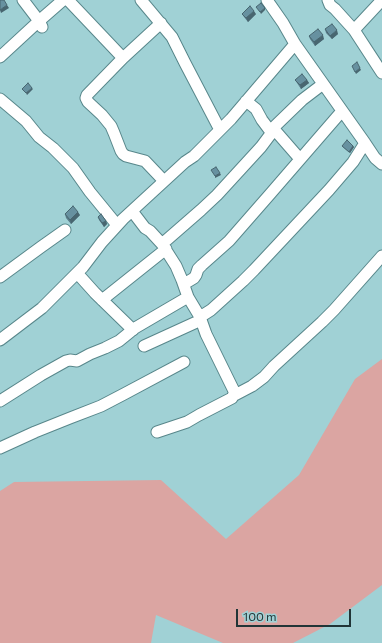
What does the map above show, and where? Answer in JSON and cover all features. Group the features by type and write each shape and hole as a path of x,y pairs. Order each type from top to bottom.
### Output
{"street":[{"path":"22,0 40,24"},
{"path":"0,57 40,24 63,0"},
{"path":"68,0 123,58"},
{"path":"141,0 172,37 220,130"},
{"path":"267,0 295,44 364,143 380,157"},
{"path":"328,0 330,5 335,8 354,30 381,68"},
{"path":"354,30 382,0"},
{"path":"161,23 123,58 87,95 86,100 111,126 123,154 145,161 164,181"},
{"path":"0,340 42,308 83,267 117,225 185,162 194,156 220,130 295,44"},
{"path":"102,300 164,247 202,210 261,147 272,130 302,100 323,84"},
{"path":"0,99 26,121 39,137 73,168 90,192 117,225"},
{"path":"246,101 256,109 262,120 300,159"},
{"path":"184,284 194,278 198,269 229,241 342,111"},
{"path":"144,346 200,319 244,281 329,190 353,162 364,143"},
{"path":"132,211 145,228 150,231 164,247 176,266 188,297 234,391 233,396"},
{"path":"1,273 65,230"},
{"path":"157,432 192,419 252,386 264,377 334,310 382,256"},
{"path":"77,273 133,330"},
{"path":"0,401 40,375 70,360 76,362 118,341 133,330 188,297"},
{"path":"0,448 35,432 101,406 184,362"}],"shaded area":[{"path":"382,359 382,585 330,624 293,643 223,643 156,615 151,643 0,643 0,491 14,482 161,480 226,539 299,475 355,379"}],"building":[{"path":"0,0 4,0 7,5 0,10"},
{"path":"261,3 265,8 260,12 256,7"},
{"path":"250,6 254,11 246,18 242,14"},
{"path":"332,24 337,30 330,36 325,29"},
{"path":"318,29 323,35 314,42 309,36"},
{"path":"357,62 360,68 355,72 352,66"},
{"path":"302,74 307,80 300,85 295,80"},
{"path":"28,83 32,88 26,93 22,89"},
{"path":"347,140 353,146 349,152 342,146"},
{"path":"216,167 220,173 215,176 211,170"},
{"path":"73,206 78,212 70,220 65,214"},
{"path":"101,214 106,221 102,223 98,217"}]}
